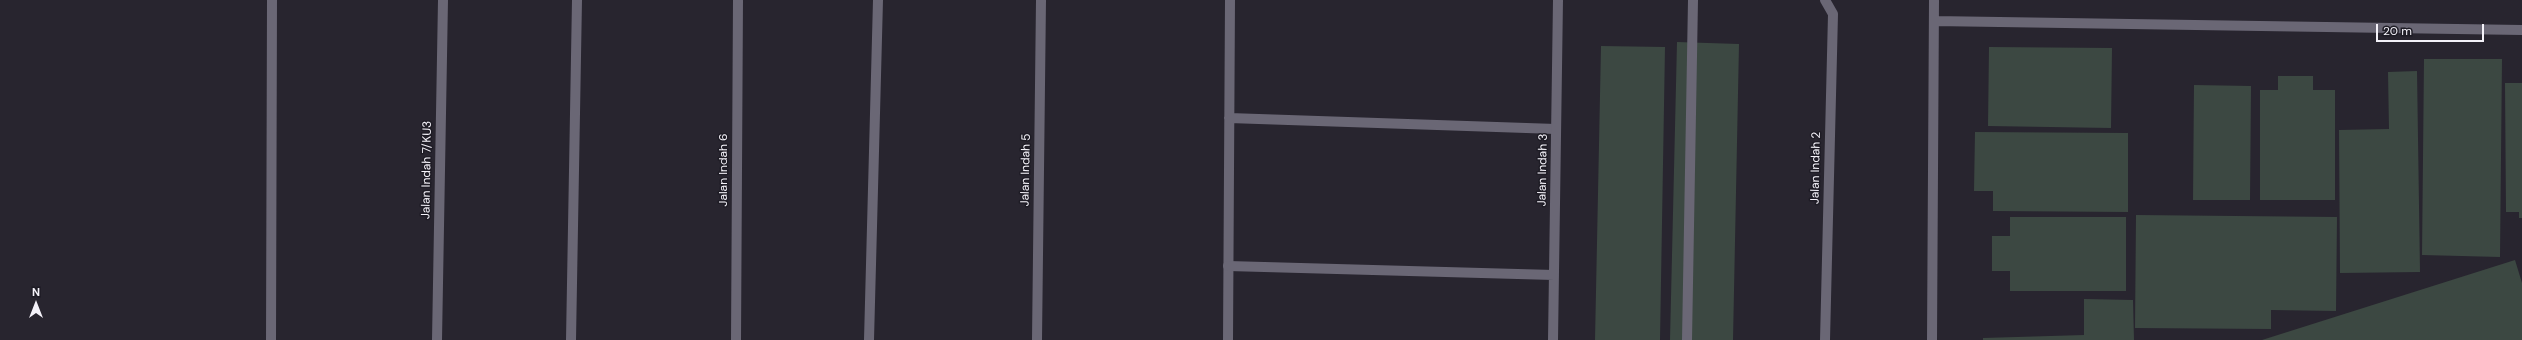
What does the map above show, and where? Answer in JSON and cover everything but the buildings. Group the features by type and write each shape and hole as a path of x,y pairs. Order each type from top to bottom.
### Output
{"street":[{"path":"271,340 272,0"},
{"name":"Jalan Indah 7/KU3","path":"437,340 443,0"},
{"path":"571,340 577,0"},
{"name":"Jalan Indah 6","path":"736,340 738,0"},
{"path":"869,340 878,0"},
{"name":"Jalan Indah 5","path":"1036,340 1041,0"},
{"path":"1228,340 1230,0"},
{"name":"Jalan Indah 3","path":"1553,340 1558,0"},
{"path":"1687,340 1693,0"},
{"name":"Jalan Indah 2","path":"1825,0 1833,14 1825,340"},
{"path":"1932,340 1934,0"},
{"path":"1934,21 2522,30"},
{"path":"1229,118 1556,129"},
{"path":"1228,266 1554,275"}]}
